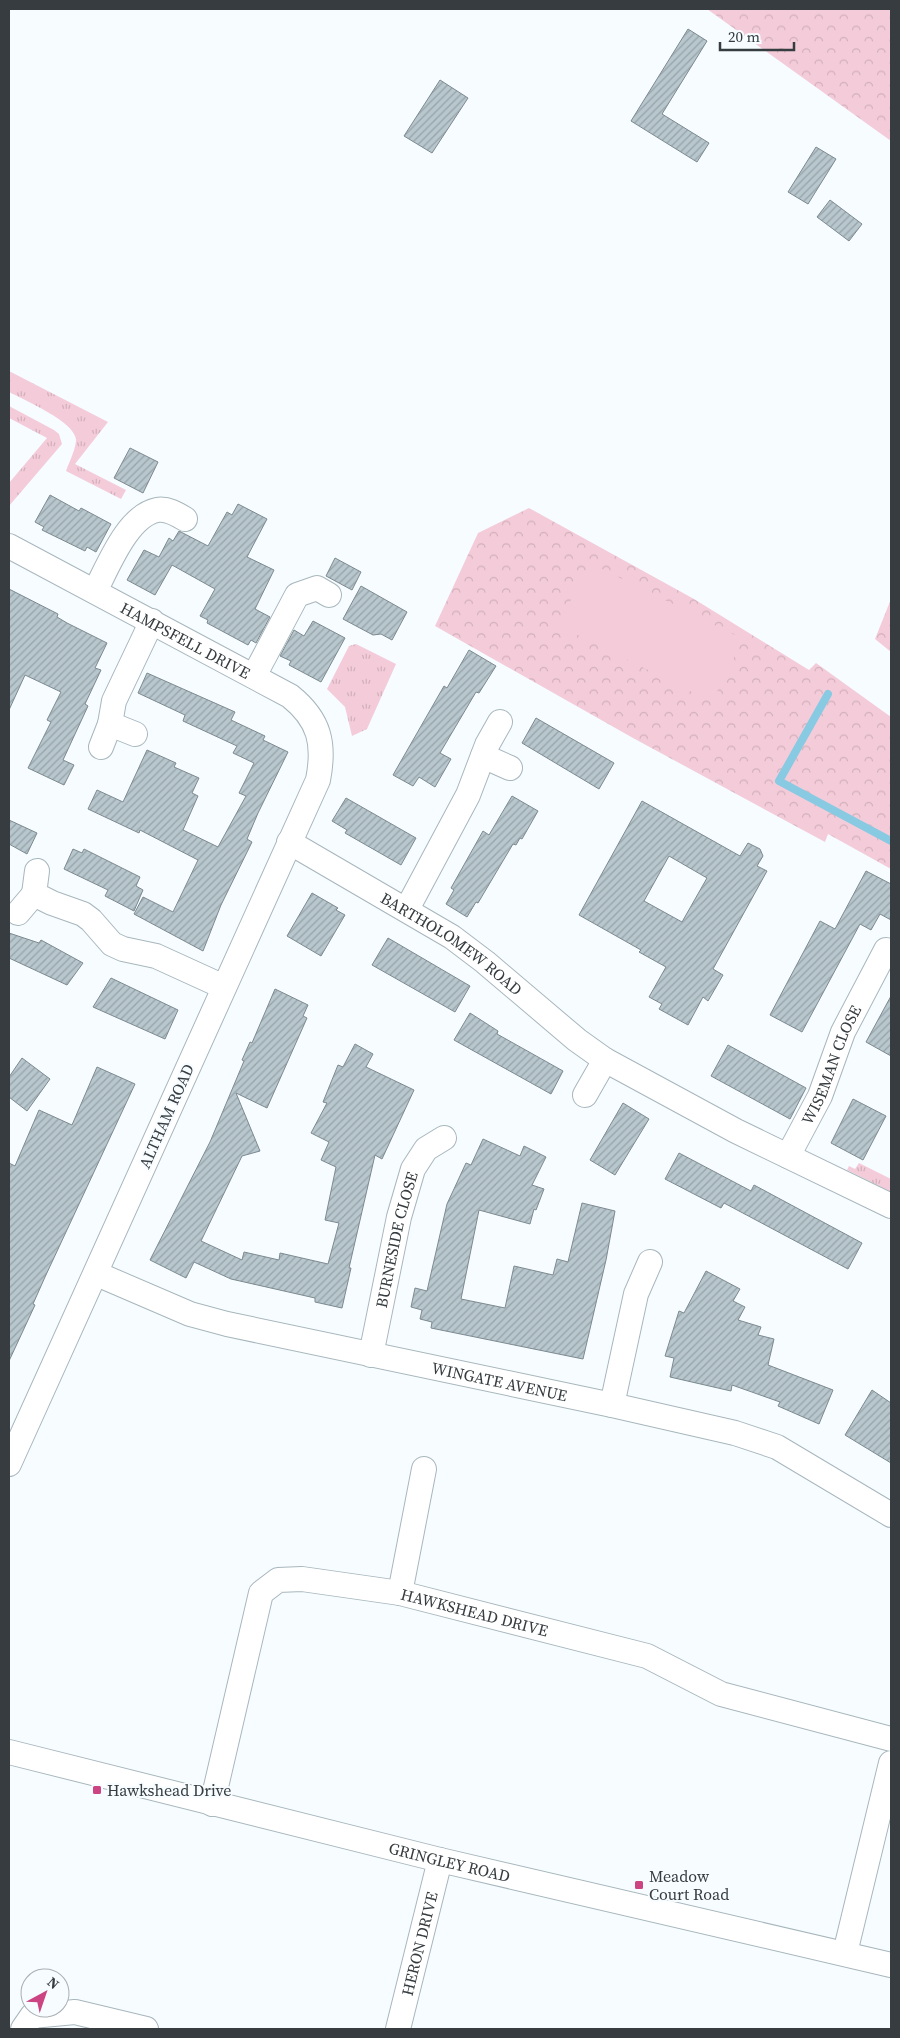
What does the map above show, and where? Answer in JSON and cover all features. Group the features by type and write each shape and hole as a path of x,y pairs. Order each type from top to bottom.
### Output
{"street":[{"path":"95,591 133,524 157,510 170,511 186,519"},
{"name":"HAMPSFELL DRIVE","path":"9,546 290,696 305,707 314,723 322,744 320,766"},
{"path":"254,676 296,595 317,588 329,595"},
{"path":"101,747 110,724 114,701 152,621"},
{"path":"407,909 468,795 483,756 500,722"},
{"path":"110,724 135,734"},
{"path":"483,756 510,768"},
{"name":"ALTHAM ROAD","path":"11,1452 96,1274 318,780 320,766"},
{"name":"BARTHOLOMEW ROAD","path":"289,842 407,909 452,937 576,1040 605,1060 685,1105 891,1206"},
{"path":"18,913 35,882 52,903 83,914 118,946 156,956 224,987"},
{"name":"WISEMAN CLOSE","path":"788,1156 820,1096 843,1032 883,976 886,950"},
{"path":"585,1095 605,1060"},
{"name":"BURNESIDE CLOSE","path":"370,1355 399,1217 413,1169 426,1150 444,1138"},
{"path":"612,1405 636,1294 650,1262"},
{"name":"WINGATE AVENUE","path":"96,1274 190,1314 226,1324 612,1405 734,1433 777,1447 891,1515"},
{"path":"400,1593 424,1469"},
{"name":"HAWKSHEAD DRIVE","path":"212,1804 261,1594 278,1580 302,1579 400,1593 648,1656 721,1694 891,1738"},
{"name":"GRINGLEY ROAD","path":"9,1752 440,1860 891,1965"},
{"path":"845,1953 891,1764"},
{"name":"HERON DRIVE","path":"398,2029 440,1860"},
{"path":"23,2029 32,2016 75,2012 146,2029"}],"green space":[{"path":"707,9 891,9 891,141"},
{"path":"9,371 108,422 75,464 126,490 121,499 66,471 76,441 74,434 60,420 9,392"},
{"path":"9,406 54,430 59,434 62,444 9,506 9,483 47,438 9,418"},
{"path":"529,508 694,599 809,670 816,663 891,717 891,869 828,834 825,842 633,738 435,626 478,533"},
{"path":"590,563 743,639 712,702 558,625"},
{"path":"891,599 891,652 875,639"},
{"path":"356,644 396,664 367,729 352,736 345,707 327,689 349,646"},
{"path":"859,1163 891,1179 891,1192 847,1170 849,1166 855,1169"}],"building":[{"path":"688,29 707,41 662,114 709,143 697,162 631,121"},
{"path":"440,80 468,98 432,153 404,136"},
{"path":"816,147 836,159 808,204 788,192"},
{"path":"830,200 862,224 849,241 817,217"},
{"path":"130,448 158,462 143,493 114,478"},
{"path":"50,495 79,511 81,508 111,524 96,552 87,547 85,551 42,530 44,527 35,522"},
{"path":"238,504 267,519 247,557 274,570 255,609 270,617 256,643 251,640 248,645 207,623 208,620 200,616 215,589 172,565 155,595 127,580 144,550 159,557 169,538 173,541 179,531 208,546 227,512 232,515"},
{"path":"335,558 361,572 352,590 326,576"},
{"path":"361,586 407,612 392,640 381,634 373,635 343,619"},
{"path":"9,589 58,614 57,617 67,623 107,643 95,668 101,670 85,704 88,706 63,760 74,765 64,785 28,768 51,722 47,720 61,692 25,675 9,710"},
{"path":"313,621 345,638 321,682 289,665 291,661 280,656 294,630 304,636"},
{"path":"469,650 496,666 479,693 476,692 440,753 451,759 435,787 419,777 413,786 393,775 444,686 447,688"},
{"path":"147,673 235,712 231,720 265,736 263,740 288,752 258,813 247,839 252,842 221,905 203,951 134,914 143,897 173,912 198,860 140,830 139,833 88,809 97,790 123,802 147,750 176,763 174,767 199,778 192,793 198,796 183,830 218,847 246,796 239,793 254,763 233,753 237,746 183,721 185,715 138,693"},
{"path":"536,718 614,763 599,789 522,743"},
{"path":"512,796 538,811 522,839 520,838 516,845 513,844 478,903 476,902 467,917 446,904 454,890 451,888 483,831 489,835"},
{"path":"346,798 416,838 401,865 345,833 347,830 332,821"},
{"path":"642,801 740,856 748,843 760,849 763,856 757,866 767,871 713,969 723,975 708,1001 703,997 688,1025 659,1009 662,1004 649,997 666,967 639,952 641,950 579,915","holes":["669,856 707,878 682,922 644,901"]},
{"path":"9,820 37,833 27,854 9,844"},
{"path":"73,849 82,853 84,849 140,877 136,886 143,890 134,911 105,896 108,890 64,869"},
{"path":"866,871 891,884 891,920 880,914 871,930 860,924 802,1032 770,1015 820,921 835,929"},
{"path":"312,893 338,908 336,910 345,915 321,956 287,936"},
{"path":"9,933 39,943 41,940 83,963 67,985 9,958"},
{"path":"388,938 470,986 455,1012 372,965"},
{"path":"111,978 178,1010 165,1039 93,1007"},
{"path":"275,989 308,1005 303,1016 307,1018 267,1108 236,1093 260,1151 242,1156 201,1241 242,1260 244,1252 279,1260 280,1253 328,1264 339,1223 325,1220 336,1167 321,1160 329,1142 311,1133 327,1103 323,1102 338,1065 343,1067 355,1044 373,1054 366,1067 414,1090 382,1159 375,1155 349,1268 351,1268 342,1308 315,1302 315,1298 231,1279 194,1262 186,1278 150,1260 210,1142 244,1061 242,1060 250,1042 252,1043"},
{"path":"891,996 891,1056 866,1042"},
{"path":"470,1013 498,1031 497,1034 563,1071 551,1094 454,1040"},
{"path":"728,1045 806,1088 790,1119 711,1076"},
{"path":"22,1058 50,1079 27,1111 9,1097 9,1077"},
{"path":"97,1067 135,1084 45,1277 33,1304 35,1305 9,1361 9,1163 15,1166 39,1110 72,1125"},
{"path":"853,1099 886,1116 863,1160 831,1143"},
{"path":"623,1103 649,1119 615,1175 590,1160"},
{"path":"483,1139 520,1156 524,1146 546,1157 532,1185 544,1189 536,1210 534,1209 530,1224 479,1210 461,1299 505,1308 514,1266 553,1275 557,1259 568,1262 582,1203 615,1211 606,1260 583,1359 431,1328 432,1322 420,1319 422,1310 411,1307 415,1288 427,1291 447,1204 466,1163 471,1165"},
{"path":"679,1153 751,1191 754,1185 862,1243 848,1269 724,1203 721,1208 665,1179"},
{"path":"706,1271 740,1289 733,1301 745,1307 738,1320 761,1327 758,1335 774,1339 768,1365 833,1390 819,1424 778,1406 780,1402 732,1385 731,1391 670,1377 674,1358 665,1356 679,1311 684,1313"},
{"path":"872,1390 891,1403 891,1463 845,1435"}],"waterway":[{"path":"828,694 779,781 891,841"}],"place":[{"name":"Hawkshead Drive","path":"97,1790"},
{"name":"Meadow Court Road","path":"639,1885"}]}
